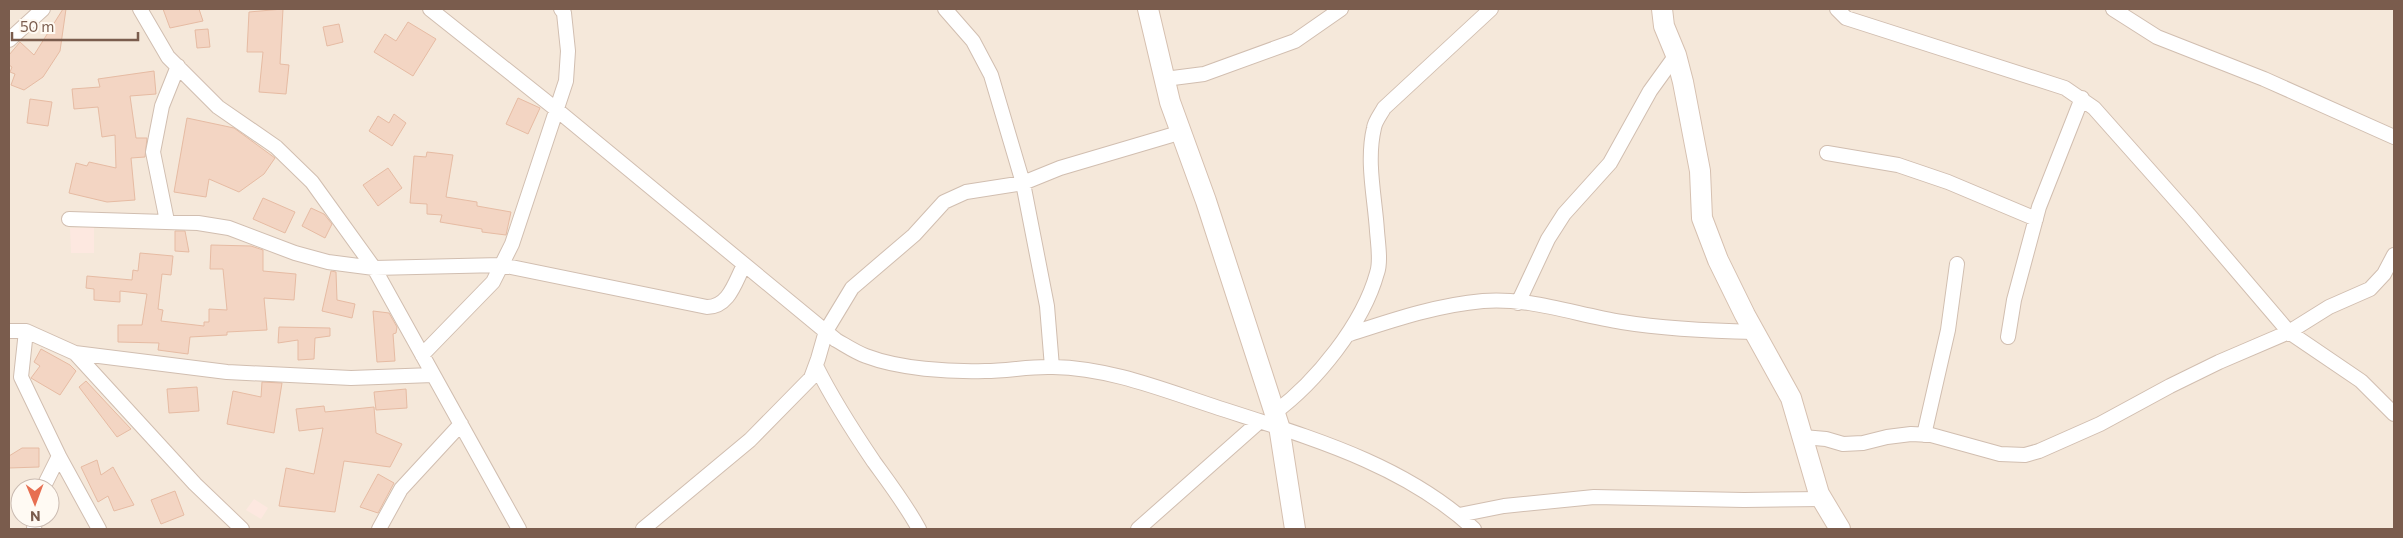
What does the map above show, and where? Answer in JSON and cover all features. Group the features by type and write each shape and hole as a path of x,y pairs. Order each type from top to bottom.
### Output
{"street":[{"path":"9,40 43,9"},
{"path":"140,9 168,57 218,107 276,148 312,182 374,268 519,529"},
{"path":"430,9 558,110 826,331 865,356 905,366 984,371 1052,367 1106,372 1271,420 1358,457 1423,489 1474,529"},
{"path":"945,9 973,42 991,75 1023,183 1047,306 1052,367"},
{"path":"1148,9 1170,102 1182,132 1271,420 1295,529"},
{"path":"1165,79 1204,74 1295,41 1341,9"},
{"path":"1138,529 1271,420 1350,334 1368,301 1378,271 1377,232 1372,190 1374,128 1384,108 1491,9"},
{"path":"1662,9 1664,26 1676,54 1700,171 1702,218 1718,260 1791,398 1803,437 1806,455 1830,518"},
{"path":"1837,9 1846,18 2064,88 2082,98 2094,108 2190,216 2289,332 2361,381 2394,414"},
{"path":"2113,9 2157,37 2264,79 2394,137"},
{"path":"422,354 493,282 512,244 558,110 566,81 568,51 564,10"},
{"path":"1518,303 1548,239 1564,214 1610,163 1650,92 1676,54"},
{"path":"167,221 153,152 162,106 178,66"},
{"path":"2008,337 2014,300 2036,219 2082,98"},
{"path":"643,529 750,440 811,378 826,331 852,288 914,235 944,202 966,192 1023,183 1060,168 1182,132"},
{"path":"1827,153 1898,165 1948,182 2036,219"},
{"path":"69,219 198,223 229,228 287,250 328,262 374,268 501,265 707,307 714,307 726,300 744,265"},
{"path":"1803,437 1826,439 1843,444 1863,443 1886,437 1924,435 2000,454 2025,455 2039,451 2100,424 2202,370 2289,332 2329,307 2370,289 2384,274 2394,254"},
{"path":"1924,435 1948,330 1957,264"},
{"path":"1350,334 1413,313 1484,301 1518,303 1624,322 1692,330 1755,332"},
{"path":"9,331 26,331 75,353 262,374 351,378 433,375"},
{"path":"26,331 21,377 59,456 99,529"},
{"path":"75,353 195,484 242,529"},
{"path":"816,366 832,398 874,462 903,500 919,529"},
{"path":"379,529 401,489 461,424"},
{"path":"48,478 59,456"},
{"path":"1459,516 1504,506 1594,497 1744,500 1830,518"}],"shaded area":[{"path":"9,9 2394,9 2394,529 9,529"},
{"path":"94,227 94,253 71,253 70,228"},
{"path":"254,499 268,508 261,519 246,510"}],"building":[{"path":"63,9 66,9 60,51 43,77 24,90 11,85 15,74 10,72 12,67 9,65 9,55 20,42 34,55"},
{"path":"163,9 199,9 203,21 170,28"},
{"path":"283,9 280,64 289,65 286,94 259,92 263,52 247,52 249,12"},
{"path":"408,22 436,39 413,76 374,52 385,34 396,41"},
{"path":"339,24 343,42 327,46 323,27"},
{"path":"208,29 210,47 197,48 195,30"},
{"path":"154,71 156,94 130,96 136,138 147,138 145,157 131,158 135,200 107,202 69,193 76,163 87,166 89,162 116,168 115,135 102,137 98,107 74,109 72,89 100,87 98,79"},
{"path":"518,98 540,108 528,134 506,124"},
{"path":"30,99 52,102 48,126 27,123"},
{"path":"394,114 406,123 392,146 369,131 378,116 389,123"},
{"path":"187,118 234,128 275,158 264,174 239,192 209,179 206,197 174,192"},
{"path":"427,152 453,155 446,197 477,202 477,206 511,212 506,235 482,232 482,229 440,222 442,215 427,214 427,204 410,203 414,156 426,157"},
{"path":"388,168 402,188 378,206 363,185"},
{"path":"263,198 295,212 285,233 253,219"},
{"path":"311,208 324,214 332,224 325,238 302,226"},
{"path":"175,231 185,231 189,252 175,251"},
{"path":"211,245 251,246 263,250 263,271 296,274 294,300 264,298 267,330 227,332 227,335 190,337 188,354 158,350 159,343 118,342 118,325 142,325 147,294 120,291 120,302 94,300 94,289 86,288 87,276 132,280 133,270 138,271 140,253 173,256 171,275 162,274 158,309 163,310 161,321 204,326 204,322 209,322 209,309 227,310 223,269 210,269"},
{"path":"331,271 336,272 337,300 355,304 352,318 322,311"},
{"path":"373,311 389,313 397,327 396,333 393,334 395,361 377,362"},
{"path":"279,327 330,328 330,336 315,338 314,359 298,360 298,340 278,343"},
{"path":"41,349 70,365 76,371 60,395 31,378 40,366 34,362"},
{"path":"86,381 131,429 117,437 79,387"},
{"path":"262,382 282,383 274,433 227,424 233,391 261,397"},
{"path":"197,387 199,411 169,413 167,389"},
{"path":"406,389 407,408 376,410 374,392"},
{"path":"324,406 325,412 374,407 376,433 402,444 390,467 344,461 335,512 279,506 286,468 314,474 323,428 299,431 296,409"},
{"path":"22,448 39,448 39,467 9,468 9,456"},
{"path":"97,460 101,475 113,467 134,505 114,511 108,496 98,502 81,467"},
{"path":"378,474 394,483 378,513 360,507"},
{"path":"175,491 184,515 161,524 151,500"}]}
